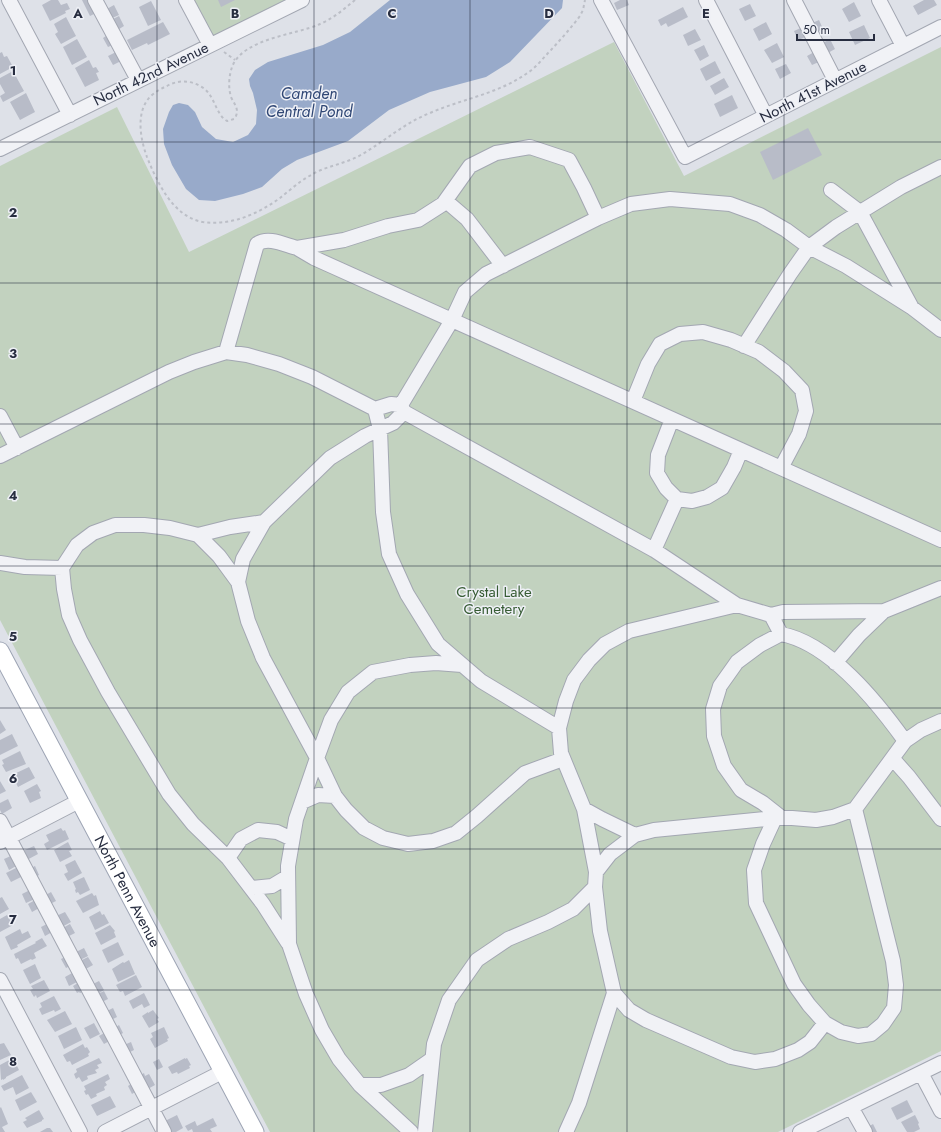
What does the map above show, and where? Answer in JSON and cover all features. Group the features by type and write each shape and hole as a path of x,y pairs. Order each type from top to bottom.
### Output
{"main road":[{"name":"North Penn Avenue","path":"0,651 255,1132"}],"street":[{"path":"9,0 70,115"},
{"path":"95,0 138,80"},
{"path":"186,0 216,47"},
{"name":"North 42nd Avenue","path":"0,149 138,80 216,47 302,0"},
{"name":"North 41st Avenue","path":"601,0 684,157 941,27"},
{"path":"706,0 766,116"},
{"path":"794,0 836,80"},
{"path":"879,0 903,46"},
{"path":"297,248 344,240 388,226 418,220 446,201 470,166 496,153 530,147 569,160 598,218"},
{"path":"744,346 809,247 836,227 901,187 941,167"},
{"path":"831,190 860,212 911,307"},
{"path":"238,582 243,559 264,522 330,458 365,436 393,423 403,408 452,320 465,292 486,274 598,218 632,204 670,199 730,204 760,215 786,230 809,247 846,266 911,307 941,330"},
{"path":"446,201 466,219 503,266"},
{"path":"226,352 258,244 262,240 268,240 297,248 314,258 941,540"},
{"path":"633,401 648,364 660,344 680,334 704,332 731,340 759,352 784,370 802,390 806,411 799,434 781,468"},
{"path":"0,456 169,372 226,352 247,355 279,364 312,377 375,409 391,404 403,408 654,550 737,605 771,616 784,612 884,611"},
{"path":"375,409 380,428 383,512 389,554 407,594 438,644 481,681 559,728"},
{"path":"0,416 17,448"},
{"path":"672,419 658,455 657,473 666,488 677,499 692,501 707,497 722,488 734,467 741,450"},
{"path":"654,550 677,499"},
{"path":"198,536 230,527 264,522"},
{"path":"411,1132 360,1085 339,1059 322,1030 306,994 289,944 263,904 228,858 193,824 169,794 108,692 80,640 69,615 62,568 77,545 93,533 115,525 144,525 170,528 198,536 218,556 238,582 248,621 263,658 317,758 335,796 346,810 364,828 383,838 408,844 433,841 456,833 525,774 563,759"},
{"path":"0,562 24,567 62,568"},
{"path":"835,663 859,634 884,611 941,588"},
{"path":"737,605 630,632 605,644 589,660 574,680 566,701 559,728 561,753 584,809 596,872 595,887 600,931 614,993 629,1010 646,1020 731,1057 755,1062 775,1059 798,1050 810,1042 824,1023"},
{"path":"771,616 781,634"},
{"path":"779,818 763,803 741,790 724,766 714,736 713,709 720,686 737,662 760,645 781,634 794,636 828,657 855,681 888,716 905,741"},
{"path":"289,944 288,866 296,819 331,720 348,692 373,672 410,665 436,663 462,665"},
{"path":"596,872 610,854 635,835 654,830 779,818 816,820 833,817 855,809 905,741 921,730 941,721"},
{"path":"892,760 909,777 941,819"},
{"path":"302,802 318,795 335,796"},
{"path":"4,840 79,801"},
{"path":"584,809 635,835"},
{"path":"779,818 763,844 754,870 756,903 794,984 809,1005 824,1023 841,1032 858,1036 871,1034 883,1024 894,1008 896,985 893,961 855,809"},
{"path":"0,820 4,840 164,1132"},
{"path":"228,858 241,839 258,830 277,832 292,839"},
{"path":"251,888 272,886 288,877"},
{"path":"425,1132 434,1044 449,1000 477,960 508,939 548,922 573,909 595,887"},
{"path":"0,980 80,1132"},
{"path":"566,1132 579,1103 614,993"},
{"path":"360,1085 382,1085 409,1076 432,1059"},
{"path":"800,1132 941,1063"},
{"path":"105,1132 222,1072"},
{"path":"921,1073 941,1111"},
{"path":"851,1107 865,1132"}],"path":[{"path":"355,0 327,21 258,44 246,51 235,61 229,78 230,94 237,109 234,119 227,121 222,117 211,96 203,87 190,82 182,81 171,84 153,94 146,104 141,118 140,129 143,144 164,192 178,210 190,218 203,222 222,223 248,216 273,203 308,176 357,157 422,116 454,104 491,93 514,82 533,69 574,24 583,10 585,0"},
{"path":"216,47 235,61"}],"green space":[{"path":"188,0 301,0 210,45"},
{"name":"Crystal Lake Cemetery","path":"614,42 684,176 941,47 941,1051 778,1132 270,1132 0,620 0,166 117,107 189,252"}],"water":[{"name":"Camden Central Pond","path":"390,0 563,0 562,8 510,62 486,77 430,92 389,110 348,141 297,160 282,169 262,187 243,194 215,201 199,200 186,189 172,165 164,144 163,129 173,105 179,103 188,105 195,112 202,127 216,139 233,142 248,135 256,124 257,110 249,79 255,70 268,62 323,45 350,32"}],"building":[{"path":"51,0 58,0 61,5 67,3 70,9 65,11 66,13 50,21 42,5"},
{"path":"82,0 92,0 98,12 90,16"},
{"path":"218,0 235,0 221,7"},
{"path":"620,0 627,0 629,5 617,10 614,3"},
{"path":"924,0 934,0 937,5 918,15 913,6"},
{"path":"151,1 161,20 148,26 139,7"},
{"path":"854,2 861,16 849,22 842,9"},
{"path":"750,4 756,16 745,21 739,9"},
{"path":"114,5 119,15 110,19 105,10"},
{"path":"683,7 688,17 668,27 666,23 661,26 658,20"},
{"path":"119,16 124,26 116,31 111,20"},
{"path":"66,17 76,36 61,44 55,34 58,32 54,24"},
{"path":"819,20 823,29 815,33 810,24"},
{"path":"163,22 170,34 148,45 147,43 132,50 127,40"},
{"path":"766,22 772,34 759,41 753,29"},
{"path":"864,25 870,38 855,45 849,32"},
{"path":"803,27 808,36 798,40 794,31"},
{"path":"695,29 701,40 688,46 683,35"},
{"path":"109,34 115,44 108,47 103,38"},
{"path":"77,39 87,57 72,65 63,47"},
{"path":"830,39 835,49 826,54 821,44"},
{"path":"777,43 784,57 772,63 764,50"},
{"path":"704,45 709,56 700,61 694,50"},
{"path":"118,51 123,60 113,65 108,56"},
{"path":"816,51 821,61 812,65 807,56"},
{"path":"2,52 4,57 7,56 13,67 0,74 0,53"},
{"path":"89,60 93,68 96,67 99,72 96,73 99,80 85,87 75,68"},
{"path":"715,61 721,73 706,81 700,69"},
{"path":"786,64 791,73 780,79 775,69"},
{"path":"13,71 24,91 3,102 0,96 5,93 0,84 0,78"},
{"path":"724,78 729,87 715,95 710,86"},
{"path":"26,93 35,112 20,120 10,102"},
{"path":"732,95 738,108 720,117 714,104"},
{"path":"808,128 822,155 773,180 760,152"},
{"path":"0,720 6,730 0,734"},
{"path":"12,734 18,746 0,755 0,740"},
{"path":"20,751 26,764 6,772 2,765 4,764 2,760"},
{"path":"29,767 35,778 18,787 12,775"},
{"path":"0,781 6,791 0,794"},
{"path":"37,784 41,791 39,792 41,798 30,803 24,791"},
{"path":"8,799 12,808 2,814 0,810 0,803"},
{"path":"61,828 63,831 65,830 69,839 47,850 44,844 49,841 46,835"},
{"path":"68,842 72,850 69,851 72,856 60,862 54,850"},
{"path":"34,846 38,854 25,861 20,852"},
{"path":"13,855 18,865 9,870 4,859"},
{"path":"75,860 82,873 68,881 64,874 68,872 65,865"},
{"path":"35,866 39,875 34,878 29,869"},
{"path":"18,867 23,876 11,882 6,873"},
{"path":"84,877 90,890 80,895 78,892 76,893 73,882"},
{"path":"32,889 37,898 26,903 22,894"},
{"path":"51,892 56,901 48,905 44,896"},
{"path":"92,893 94,896 96,895 99,905 83,913 76,901"},
{"path":"2,897 9,909 0,914 0,898"},
{"path":"37,899 41,907 32,912 28,904"},
{"path":"100,911 102,915 104,914 109,923 95,930 89,917"},
{"path":"65,912 71,922 60,928 54,917"},
{"path":"7,915 13,925 0,932 0,919"},
{"path":"49,923 54,931 45,936 41,927"},
{"path":"70,924 75,933 65,938 61,929"},
{"path":"110,925 115,931 116,937 101,945 95,933"},
{"path":"20,929 22,934 28,931 31,937 17,945 18,947 11,950 5,937"},
{"path":"42,938 47,946 34,953 36,958 21,964 18,958 16,959 14,954 36,943 35,942"},
{"path":"118,942 124,955 108,963 102,950"},
{"path":"84,948 88,956 78,961 74,953"},
{"path":"67,956 72,965 66,968 61,959"},
{"path":"88,957 93,965 82,971 78,962"},
{"path":"129,960 135,974 118,982 112,969"},
{"path":"35,964 41,978 30,984 23,970"},
{"path":"74,972 79,981 69,986 65,977"},
{"path":"136,975 142,987 125,996 123,991 120,992 116,985"},
{"path":"44,980 50,991 37,998 36,995 34,997 30,990 33,989 31,986"},
{"path":"81,981 86,991 77,993 73,986"},
{"path":"99,981 104,990 96,995 91,985"},
{"path":"104,991 108,999 100,1003 96,995"},
{"path":"144,993 150,1005 144,1008 142,1004 133,1009 129,1001"},
{"path":"54,996 61,1009 42,1015 39,1009 42,1007 40,1003"},
{"path":"113,1008 117,1017 109,1021 105,1012"},
{"path":"153,1010 159,1018 157,1019 159,1022 149,1028 142,1016"},
{"path":"65,1011 72,1024 55,1032 47,1020"},
{"path":"94,1023 100,1034 90,1039 84,1028"},
{"path":"119,1025 123,1033 118,1036 113,1029"},
{"path":"76,1027 82,1040 64,1049 58,1036"},
{"path":"164,1027 169,1038 167,1039 168,1041 155,1048 150,1039 153,1037 151,1033"},
{"path":"106,1032 111,1040 104,1044 99,1036"},
{"path":"131,1042 134,1050 128,1053 124,1045"},
{"path":"4,1043 11,1055 0,1060 0,1044"},
{"path":"83,1044 90,1052 88,1054 89,1056 72,1065 70,1061 67,1062 63,1055"},
{"path":"13,1058 19,1070 1,1080 0,1065"},
{"path":"99,1058 102,1063 97,1065 99,1068 95,1070 97,1073 87,1076 88,1079 82,1082 79,1077 76,1079 74,1074 77,1072 76,1069"},
{"path":"187,1058 191,1065 189,1066 190,1068 178,1074 177,1072 172,1074 168,1067"},
{"path":"159,1059 163,1067 157,1070 153,1062"},
{"path":"144,1073 145,1076 149,1074 155,1085 146,1090 139,1076"},
{"path":"108,1074 110,1079 105,1082 107,1085 104,1087 105,1090 96,1094 97,1096 91,1099 88,1094 86,1095 84,1086"},
{"path":"22,1075 29,1088 16,1095 13,1087 4,1091 1,1086"},
{"path":"134,1082 138,1090 132,1094 128,1086"},
{"path":"31,1092 37,1102 20,1111 15,1100"},
{"path":"110,1096 116,1107 97,1116 91,1105"},
{"path":"907,1100 913,1112 897,1120 891,1108"},
{"path":"1,1107 8,1124 2,1127 5,1132 0,1132"},
{"path":"39,1110 44,1119 27,1128 23,1122 27,1120 25,1118"},
{"path":"177,1115 183,1128 176,1132 169,1132 165,1121"},
{"path":"915,1115 920,1129 914,1132 907,1132 901,1122"},
{"path":"213,1118 217,1126 210,1129 212,1132 193,1132 192,1129 188,1131 185,1126 195,1121 197,1126"},
{"path":"873,1124 877,1132 868,1132 866,1128"},
{"path":"50,1128 53,1132 40,1132"}]}
